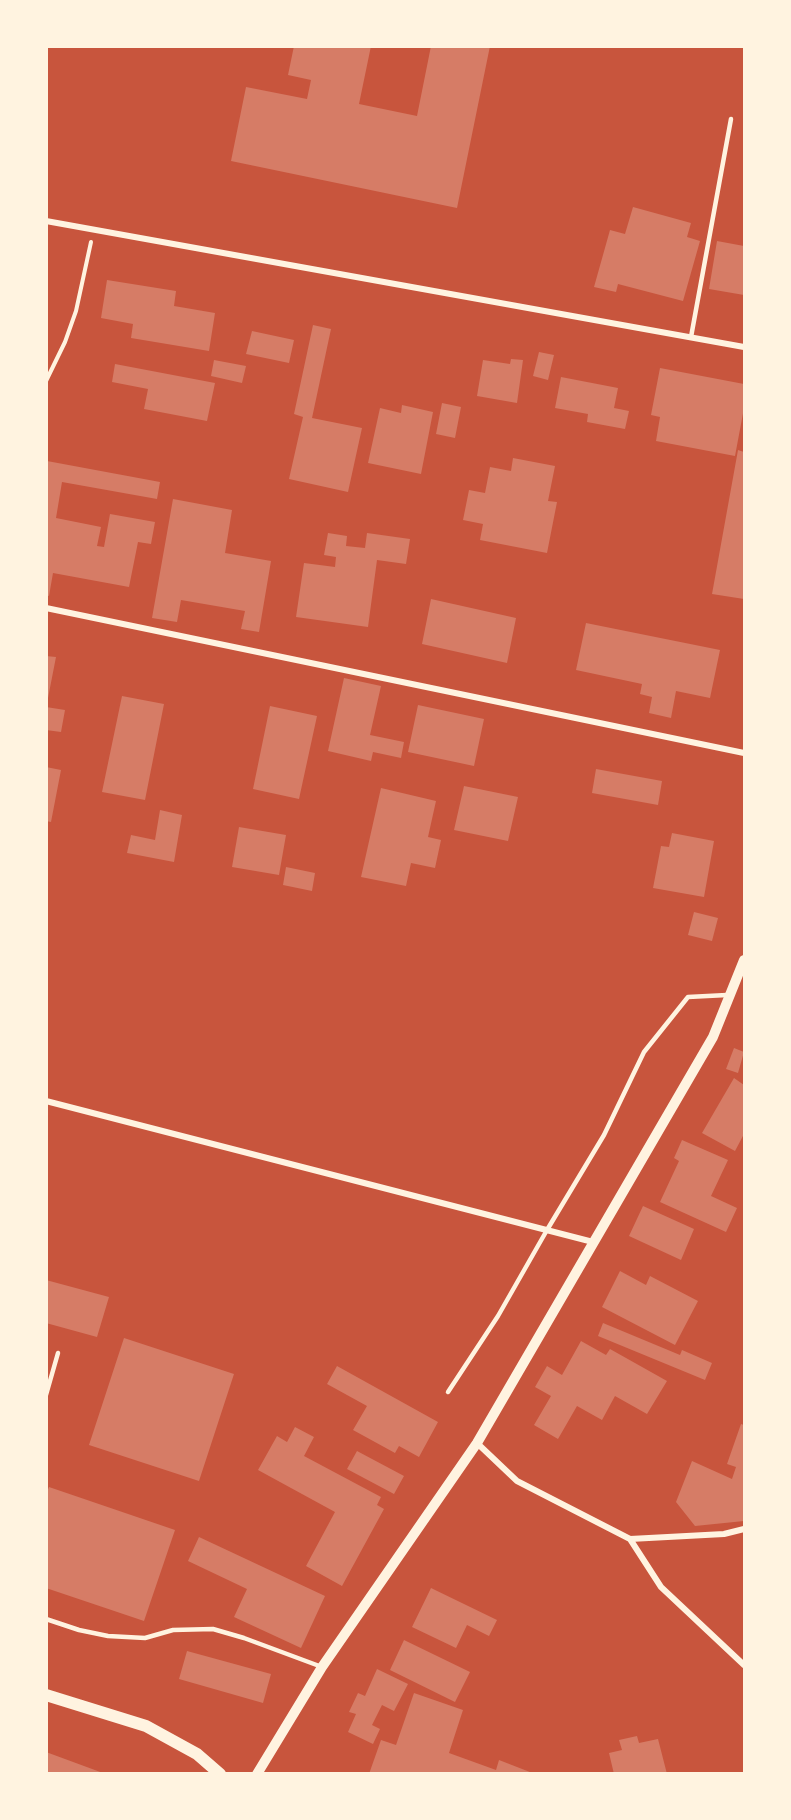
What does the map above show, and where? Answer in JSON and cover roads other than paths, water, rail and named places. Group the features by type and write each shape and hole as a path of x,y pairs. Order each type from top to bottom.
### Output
{"main road":[{"path":"46,1695 146,1726 197,1754 220,1773"}],"street":[{"path":"46,221 744,347"},
{"path":"46,608 744,753"},
{"path":"257,1773 322,1667 477,1443 713,1037 744,960"},
{"path":"46,1101 594,1242"},
{"path":"477,1443 517,1481 630,1539 661,1587 744,1665"},
{"path":"630,1539 724,1534 744,1529"}],"lane":[{"path":"691,337 731,119"},
{"path":"448,1392 498,1317 604,1135 644,1052 688,997 730,995"},
{"path":"46,1395 58,1353"},
{"path":"46,1619 79,1630 108,1636 145,1638 173,1630 213,1629 322,1667"}]}
